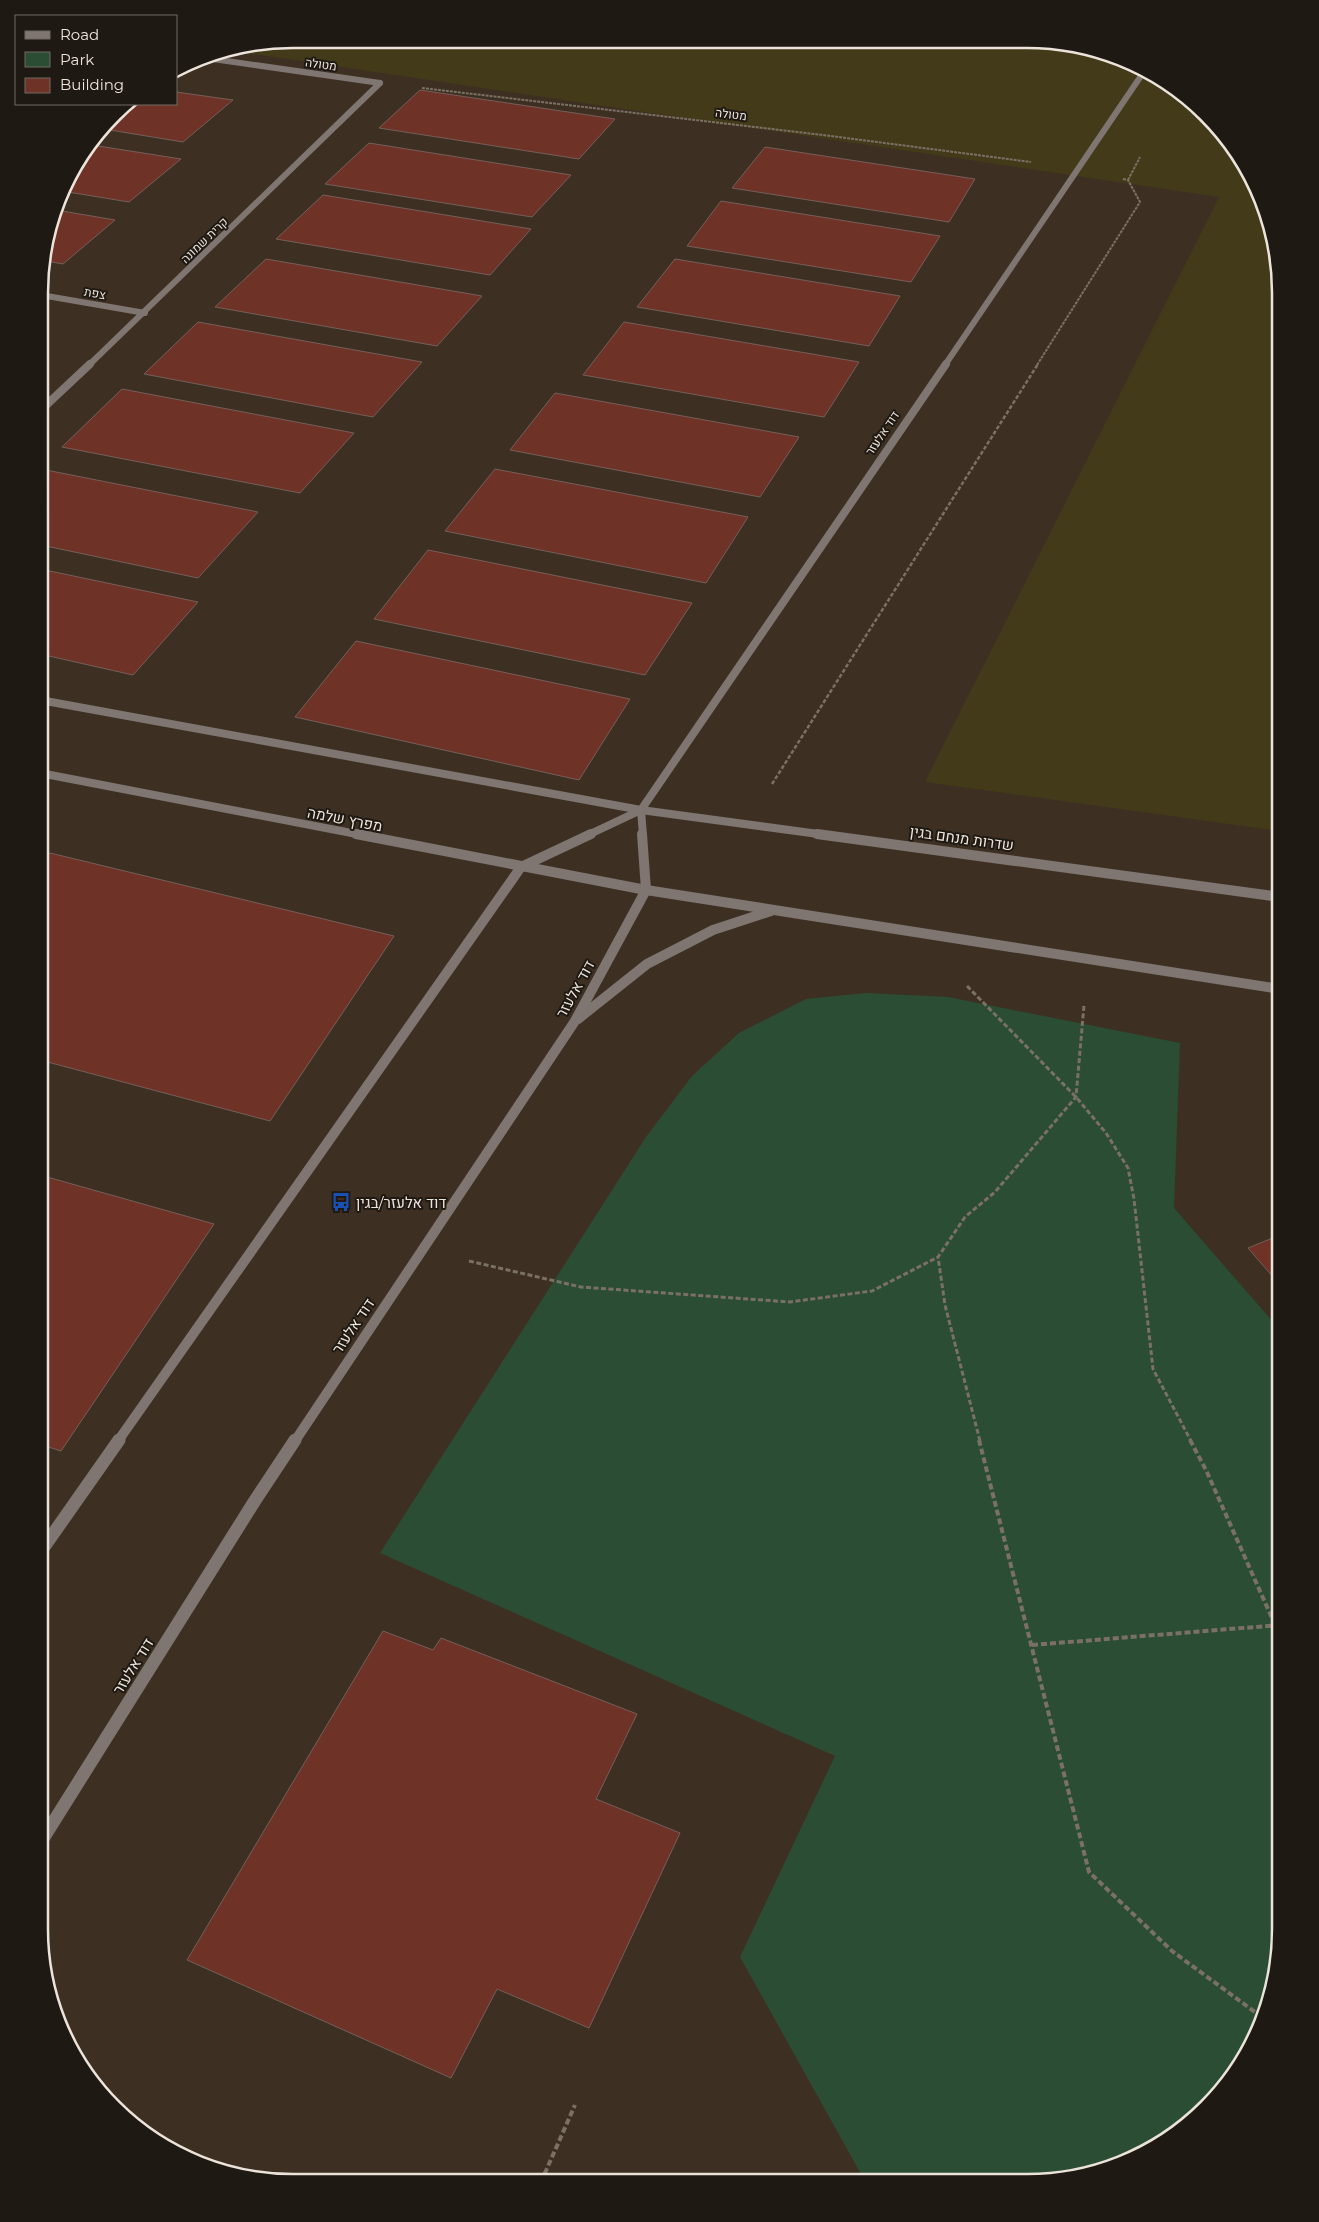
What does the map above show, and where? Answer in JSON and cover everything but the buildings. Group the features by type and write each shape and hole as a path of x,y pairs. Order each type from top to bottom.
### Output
{"street":[{"name":"מטולה","path":"216,59 380,83"},
{"name":"דוד אלעזר","path":"641,810 1080,168 1140,76"},
{"name":"קרית שמונה","path":"48,403 145,313 380,83"},
{"name":"צפת","path":"48,296 145,313"},
{"path":"48,701 641,810"},
{"name":"מפרץ שלמה","path":"48,775 646,890"},
{"path":"48,1541 521,867 641,810"},
{"path":"641,810 646,890 1104,964 1272,987"},
{"name":"שדרות מנחם בגין","path":"641,810 1272,896"},
{"name":"דוד אלעזר","path":"48,1831 254,1502 575,1021 646,890"},
{"path":"575,1021 648,964 713,930 773,910"}],"path":[{"name":"מטולה","path":"380,83 823,135 1080,168 1128,180 1140,202 746,823"},
{"path":"974,986 964,984 1076,1097 1106,1133 1128,1168 1134,1199 1153,1369 1206,1470 1272,1612"},
{"path":"422,1250 582,1287 790,1302 872,1291 938,1256 965,1217 995,1192 1076,1097 1084,1005 1075,1004"},
{"path":"938,1256 945,1305 1089,1872 1172,1951 1257,2013"},
{"path":"1032,1645 1272,1625"},
{"path":"545,2174 575,2105"}],"green space":[{"path":"867,993 948,997 1180,1043 1174,1208 1272,1321 1272,1930 1267,1977 1259,2008 1239,2052 1221,2079 1200,2103 1176,2124 1149,2142 1105,2162 1074,2170 1043,2174 861,2174 740,1957 835,1756 380,1553 646,1137 692,1076 739,1033 806,999"}],"sand":[{"path":"276,48 1043,48 1074,52 1105,60 1149,80 1176,98 1211,131 1239,170 1259,214 1269,260 1272,292 1272,830 925,782 1219,197 243,52"}],"place":[{"name":"דוד אלעזר/בגין","path":"341,1202"}]}
